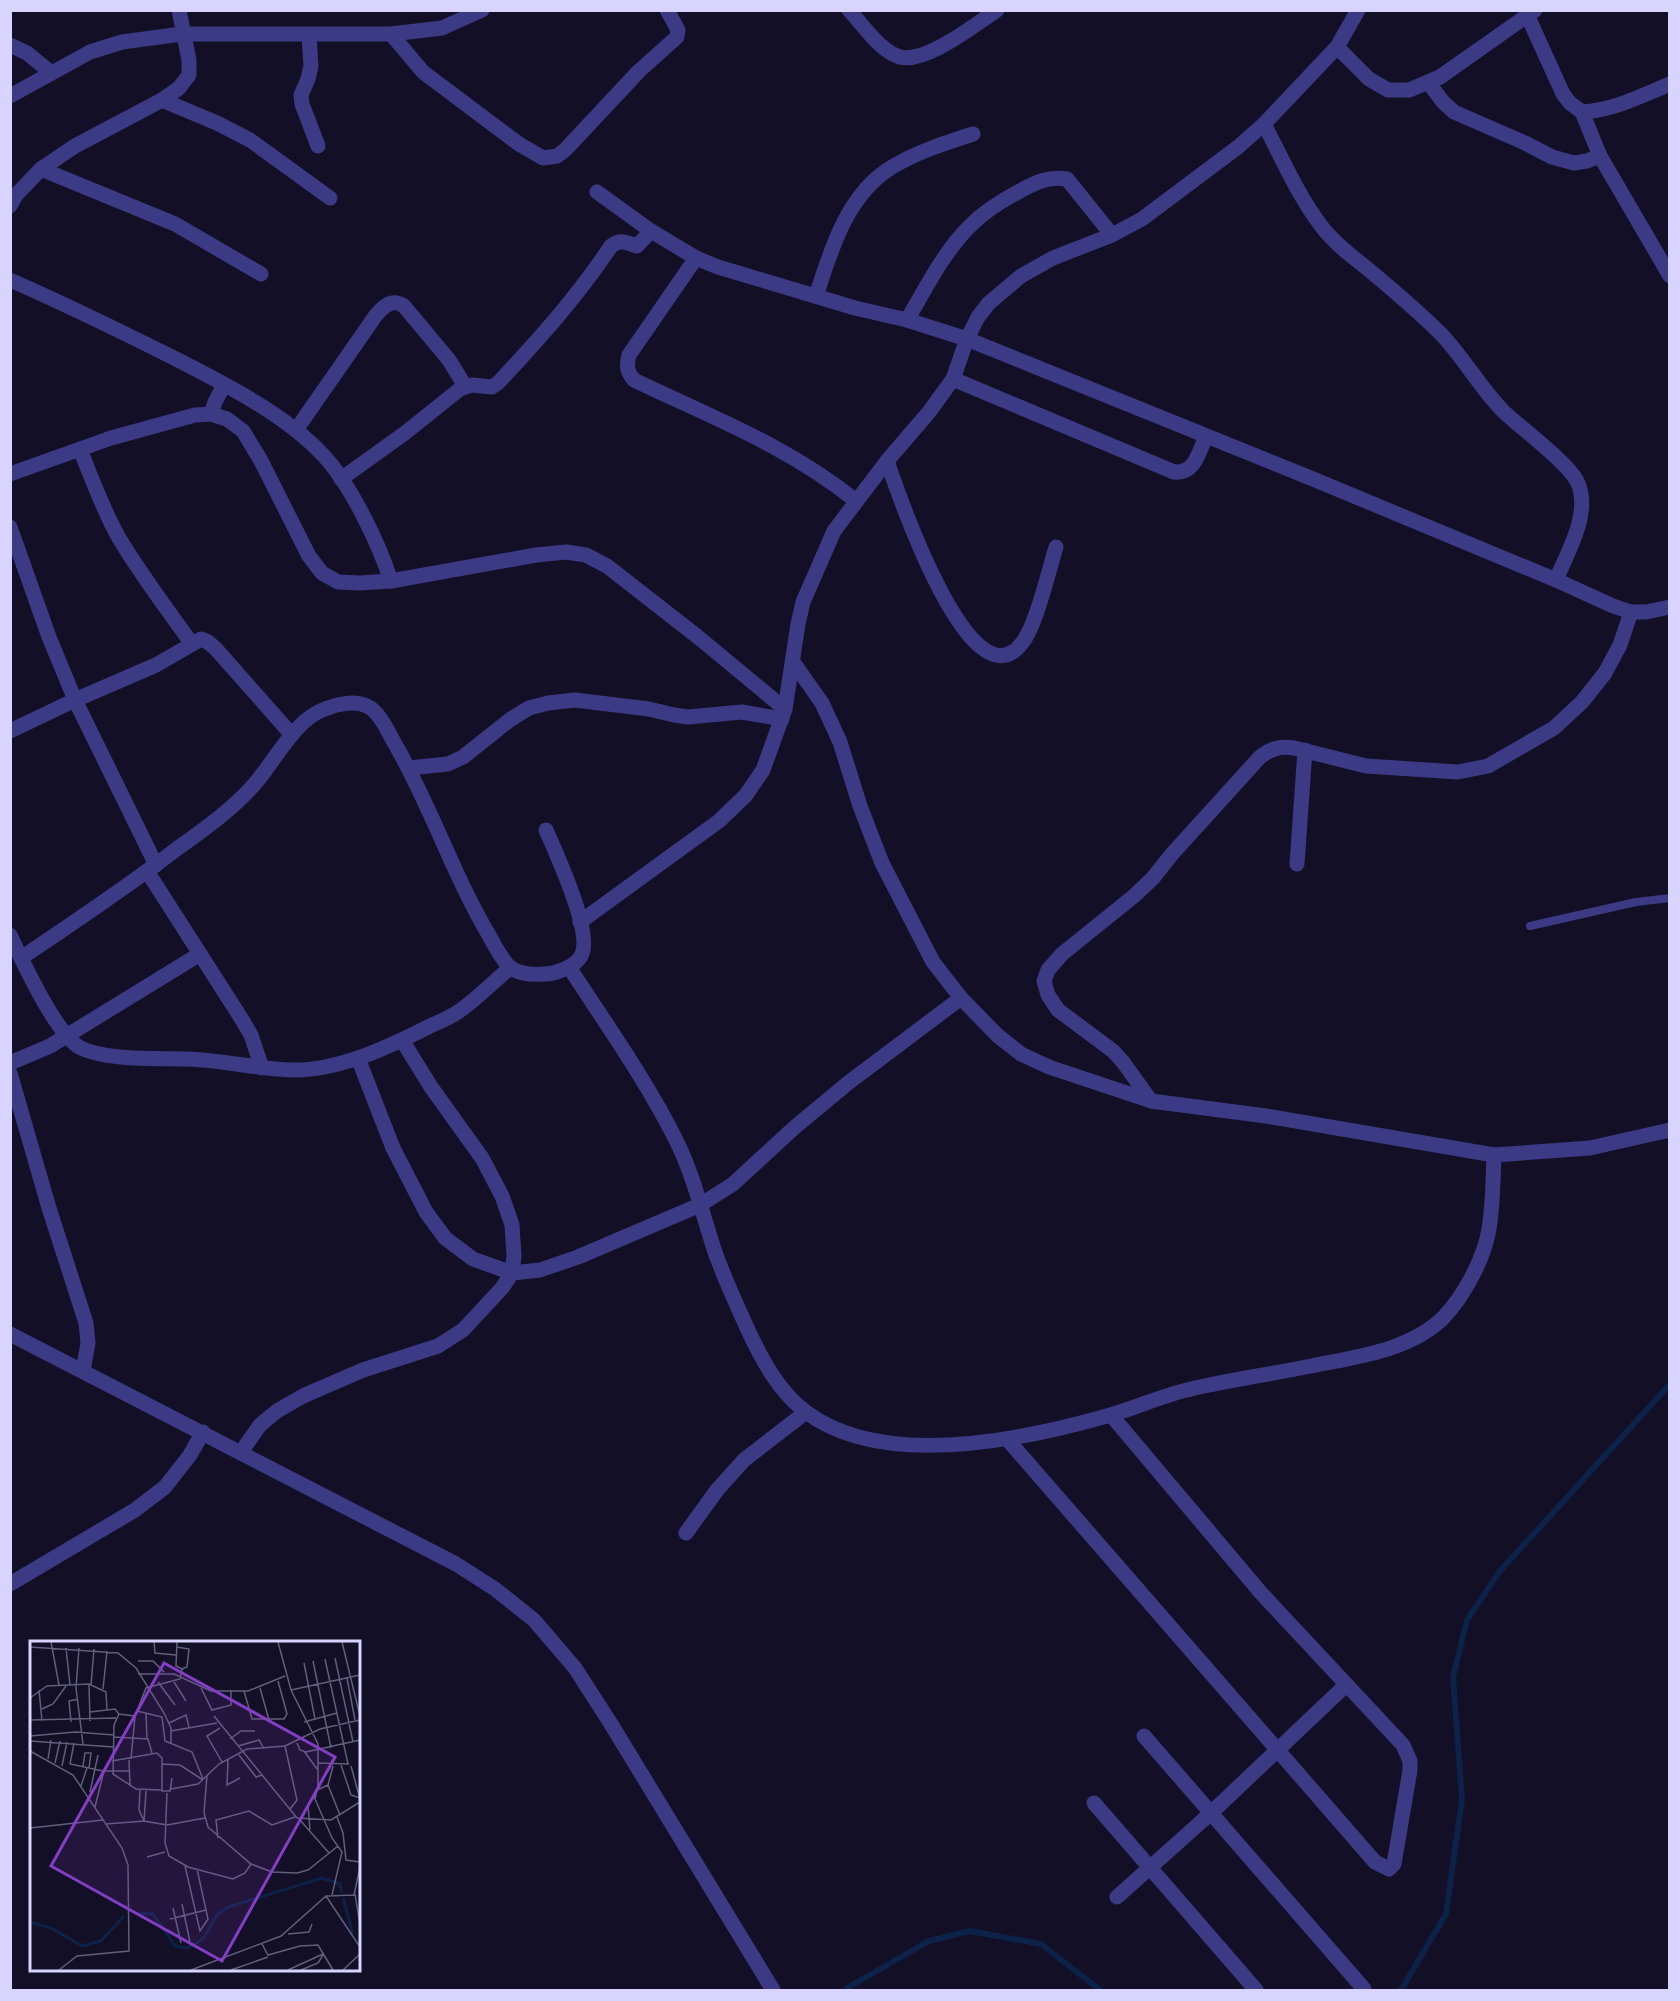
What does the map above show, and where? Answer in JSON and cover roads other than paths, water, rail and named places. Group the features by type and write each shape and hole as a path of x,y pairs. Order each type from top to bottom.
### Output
{"street":[{"path":"10,206 16,195 40,169 75,146 162,100 179,88 189,75 189,60 179,10"},
{"path":"10,96 90,52 122,42 182,34 391,34 442,28 482,10"},
{"path":"391,34 423,72 519,144 543,158 550,159 565,150 598,112 677,37 678,30 666,10"},
{"path":"849,10 885,49 898,57 913,58 929,53 998,10"},
{"path":"580,922 719,821 746,795 763,770 784,714 798,624 814,573 834,531 953,380 967,339 978,317 989,303 1021,276 1053,258 1112,235 1142,219 1238,147 1264,124 1337,47 1358,10"},
{"path":"1337,47 1369,79 1388,90 1410,90 1440,77 1529,12 1563,94 1582,112 1600,156 1670,276"},
{"path":"309,35 311,66 301,94 302,104 318,146"},
{"path":"10,45 27,53 50,72"},
{"path":"1428,82 1454,112 1552,157 1574,163 1600,156"},
{"path":"1582,112 1601,111 1615,107 1670,84"},
{"path":"162,100 217,123 250,140 330,198"},
{"path":"1264,124 1305,202 1322,228 1440,333 1503,411 1561,463 1576,480 1582,500 1579,523 1556,580"},
{"path":"816,296 833,244 848,214 866,189 890,168 926,150 973,134"},
{"path":"40,169 175,224 261,274"},
{"path":"907,320 941,262 971,225 1000,202 1037,182 1055,177 1067,179 1112,235"},
{"path":"597,192 651,231 696,258 718,267 967,339 1556,580 1612,606 1631,612 1668,610"},
{"path":"341,479 465,386 492,387 498,383 544,335 582,289 611,246 617,241 623,241 637,246 651,231"},
{"path":"696,258 629,355 626,366 628,374 634,380 736,426 773,446 827,477 856,501"},
{"path":"10,280 76,309 218,398 227,419 243,431 260,459 309,556 322,573 338,582 360,583 387,570 566,552 586,555 616,573 784,714"},
{"path":"296,430 376,315 391,302 398,302 404,306 449,360 465,386"},
{"path":"953,380 1174,472 1182,473 1190,469 1196,461 1206,436"},
{"path":"10,474 111,438 195,416 218,398 242,396 307,438 327,459 341,479 387,570"},
{"path":"80,449 101,502 118,536 192,644"},
{"path":"887,461 922,554 941,592 965,630 987,652 999,655 1011,652 1022,643 1031,624 1056,548"},
{"path":"10,527 42,619 75,700 152,868 200,954 251,1035 262,1068"},
{"path":"1150,1101 1113,1051 1058,1010 1048,995 1044,981 1048,970 1062,954 1153,878 1260,757 1271,749 1282,746 1305,750 1366,766 1458,772 1488,766 1554,728 1582,702 1610,664 1620,645 1631,612"},
{"path":"10,731 156,665 201,639 208,642 292,735"},
{"path":"793,662 822,703 840,742 860,806 882,863 933,962 961,998 997,1035 1021,1054 1049,1067 1150,1101 1266,1116 1494,1155 1590,1148 1670,1130"},
{"path":"409,768 448,764 463,758 511,719 529,708 548,703 575,700 650,709 674,716 688,717 742,712 784,714"},
{"path":"21,958 152,868 209,825 251,789 292,735 308,719 324,709 354,703 369,706 383,722 409,768 479,918 510,968 525,974 546,974 569,967 581,956 584,942 570,889 546,830"},
{"path":"1297,864 1305,750"},
{"path":"10,935 66,1035 78,1046 99,1055 209,1060 262,1068 294,1070 320,1067 358,1058 402,1040 458,1012 510,968"},
{"path":"10,1063 50,1046 200,954"},
{"path":"569,967 624,1052 677,1142 716,1253 758,1352 781,1387 806,1412 845,1434 902,1444 965,1444 1036,1435 1111,1415 1189,1389 1349,1359 1420,1335 1442,1318 1466,1288 1486,1244 1490,1228 1494,1155"},
{"path":"358,1058 393,1148 426,1212 445,1238 473,1259 512,1273 540,1270 578,1257 700,1205 733,1184 795,1127 848,1083 961,998"},
{"path":"241,1452 260,1425 277,1411 303,1396 363,1370 438,1346 463,1330 502,1288 512,1273 514,1256 512,1225 502,1196 482,1158 431,1087 402,1040"},
{"path":"10,1073 86,1323 88,1343 83,1371"},
{"path":"10,1334 456,1564 495,1589 534,1620 575,1668 773,1990"},
{"path":"686,1533 717,1490 744,1460 806,1412"},
{"path":"1007,1438 1375,1862 1389,1869 1394,1864 1410,1770 1410,1761 1403,1745 1261,1593 1111,1415"},
{"path":"10,1584 135,1510 165,1487 203,1432"},
{"path":"1117,1897 1211,1813 1346,1685"},
{"path":"1144,1736 1364,1989"},
{"path":"1094,1803 1256,1990"}],"lane":[{"path":"1530,926 1636,902 1670,897"}],"waterway":[{"path":"1401,1990 1446,1914 1462,1799 1453,1677 1467,1620 1500,1571 1670,1384"},
{"path":"847,1988 929,1941 970,1931 1041,1944 1100,1990"}]}
